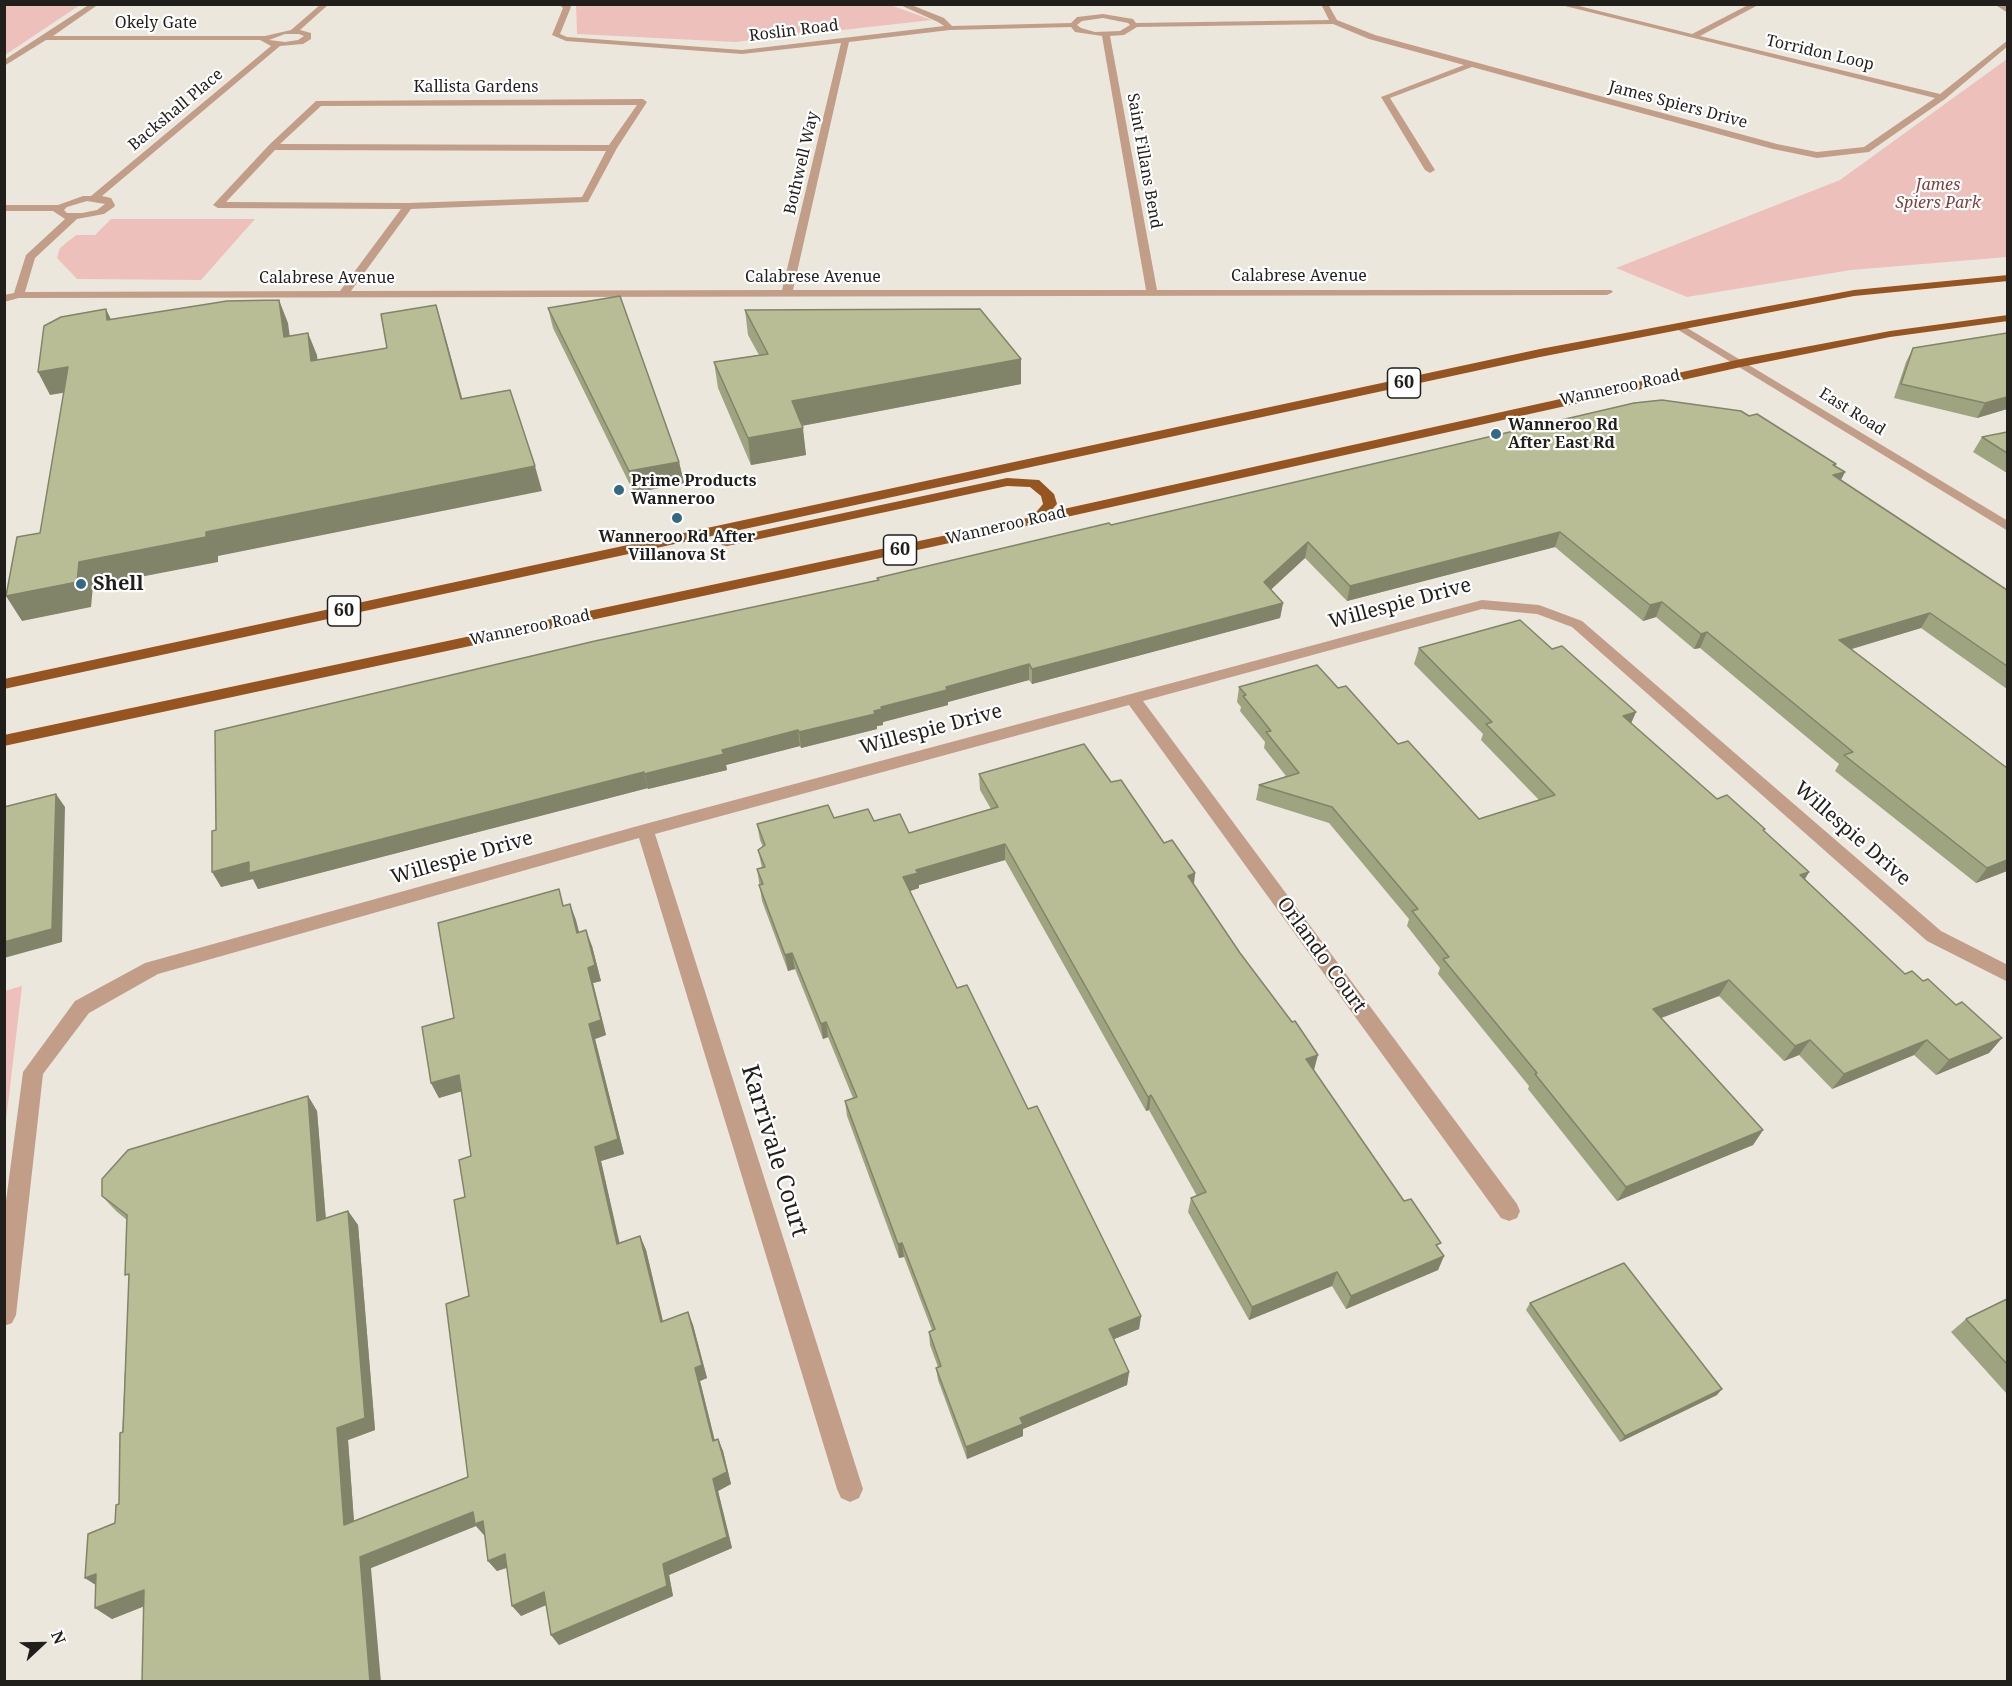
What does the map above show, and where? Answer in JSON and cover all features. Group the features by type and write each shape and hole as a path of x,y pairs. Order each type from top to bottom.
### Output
{"highway":[{"name":"60","path":"4,684 623,552 949,479 1679,326 1854,294 2007,278"},
{"name":"Wanneroo Road","path":"4,741 1037,519 1741,363 1890,334 2007,318"},
{"name":"60","path":"623,552 727,542 1007,482 1034,483 1047,494 1050,504 1037,519"}],"street":[{"path":"4,64 96,4"},
{"path":"293,32 326,4"},
{"name":"Roslin Road","path":"562,4 567,7 556,35 566,39 742,52 950,28 1073,25"},
{"path":"901,4 941,20 950,28"},
{"path":"1101,4 1103,16"},
{"path":"1134,25 1129,31 1106,35 1086,33 1073,25 1080,19 1103,16 1123,18 1134,25 1334,22 1324,4"},
{"name":"Torridon Loop","path":"1560,4 1942,97"},
{"name":"Torridon Loop","path":"1691,37 1757,4"},
{"path":"1997,4 2007,11"},
{"name":"James Spiers Drive","path":"1334,22 1372,38 1470,65 1776,147 1817,155 1866,150 1942,97 2007,42"},
{"path":"265,38 264,42 277,45 300,42 308,37 305,33 293,32"},
{"name":"Okely Gate","path":"47,38 265,38 276,33 293,32"},
{"name":"Saint Fillans Bend","path":"1106,35 1152,292"},
{"name":"Bothwell Way","path":"788,293 846,40"},
{"name":"Backshall Place","path":"95,197 277,45"},
{"path":"1431,170 1385,97 1470,65"},
{"name":"Kallista Gardens","path":"643,102 612,148 585,200 408,206 218,205 272,147 319,103 643,102"},
{"path":"272,147 612,148"},
{"path":"4,208 59,208 78,200 95,197 108,200 110,205 100,212 73,216 60,214 59,208"},
{"path":"343,294 408,206"},
{"path":"19,295 30,257 73,216"},
{"name":"Calabrese Avenue","path":"4,299 19,295 1607,291"},
{"name":"East Road","path":"1679,326 2007,527"},
{"name":"Willespie Drive","path":"4,1315 33,1072 82,1007 152,968 645,830 1482,604 1539,610 1577,624 1934,936 2007,974"},
{"name":"Orlando Court","path":"1133,699 1509,1211"},
{"name":"Karrivale Court","path":"645,830 850,1489"}],"green space":[{"path":"5,4 80,5 5,55"},
{"path":"576,5 890,5 932,20 735,42 577,34"},
{"name":"James Spiers Park","path":"2007,59 2007,257 1851,270 1687,297 1616,268 1840,180"},
{"path":"111,219 255,219 201,280 77,279 57,258 60,248 76,235 95,235"},
{"path":"22,986 5,1129 5,991"}],"building":[{"path":"620,296 679,462 629,471 548,308"},
{"path":"279,300 284,337 308,333 311,361 387,348 381,314 436,305 461,399 510,390 535,466 206,532 206,537 79,562 77,582 6,596 17,537 40,533 68,367 38,372 44,326 61,317 106,309 107,320 227,301"},
{"path":"980,309 1021,359 792,401 803,428 748,438 714,362 768,354 745,310"},
{"path":"2007,333 2007,397 1985,403 1901,384 1913,348"},
{"path":"1662,400 1741,411 1749,416 1757,414 1845,472 1833,475 2007,590 2007,666 1930,613 1839,640 2007,768 2007,860 1987,868 1844,755 1853,752 1707,632 1701,634 1662,602 1650,605 1560,532 1350,586 1308,542 1264,582 1283,603 1032,669 1029,664 946,687 947,690 881,707 882,709 874,711 875,714 799,732 798,730 722,750 724,754 644,774 644,772 249,873 249,862 212,872 212,831 216,830 215,731 595,641 879,580 877,578 1109,523 1111,525 1634,403"},
{"path":"2007,432 2007,453 1982,437"},
{"path":"1520,620 1552,649 1562,646 1636,712 1623,716 1717,799 1727,795 1765,829 1763,830 1809,872 1800,875 1905,974 1912,971 1923,981 1928,979 1956,1005 1962,1002 2002,1038 1949,1060 1927,1040 1844,1074 1810,1040 1795,1046 1729,980 1653,1009 1763,1130 1626,1187 1535,1074 1537,1073 1443,959 1449,957 1412,911 1418,909 1332,807 1259,785 1299,773 1266,732 1271,731 1243,696 1246,695 1239,687 1317,665 1338,688 1346,686 1398,744 1408,741 1479,819 1555,795 1486,724 1492,722 1419,648"},
{"path":"1084,744 1111,782 1121,780 1164,843 1172,840 1195,873 1188,876 1240,953 1292,1022 1295,1021 1318,1055 1306,1059 1404,1201 1411,1199 1441,1243 1436,1245 1444,1256 1351,1296 1337,1272 1252,1307 1191,1198 1206,1192 1151,1095 1148,1097 1005,844 916,870 918,873 903,877 957,988 967,985 1028,1109 1037,1106 1141,1316 1109,1329 1129,1372 1020,1418 1023,1424 966,1447 936,1368 941,1366 929,1332 935,1329 902,1243 898,1244 845,1101 857,1097 826,1022 821,1024 792,953 785,955 759,885 763,884 757,869 765,867 758,850 765,845 757,824 828,805 834,818 868,809 874,821 900,814 909,833 998,807 979,774"},
{"path":"56,794 52,929 4,942 4,807"},
{"path":"559,889 563,906 570,904 577,933 586,930 595,965 588,968 601,1020 589,1024 618,1139 595,1147 617,1244 640,1236 661,1322 688,1312 702,1365 695,1368 713,1441 718,1439 727,1472 713,1479 727,1537 663,1564 667,1586 551,1635 544,1592 512,1606 505,1554 488,1561 483,1521 475,1524 473,1512 360,1557 370,1682 142,1682 144,1590 95,1608 96,1574 85,1578 88,1534 115,1523 116,1505 119,1504 120,1433 123,1432 129,1274 125,1275 127,1215 102,1196 102,1179 128,1150 308,1096 317,1221 348,1211 365,1418 337,1428 344,1525 468,1477 446,1304 469,1296 454,1200 465,1197 459,1160 471,1156 459,1075 431,1083 422,1027 454,1018 438,923"},
{"path":"1624,1263 1722,1389 1625,1436 1530,1303"},
{"path":"2007,1299 2007,1364 1966,1319"}],"place":[{"name":"Wanneroo Rd After East Rd","path":"1496,434"},
{"name":"Prime Products Wanneroo","path":"619,490"},
{"name":"Wanneroo Rd After Villanova St","path":"677,518"},
{"name":"Shell","path":"81,584"}]}
